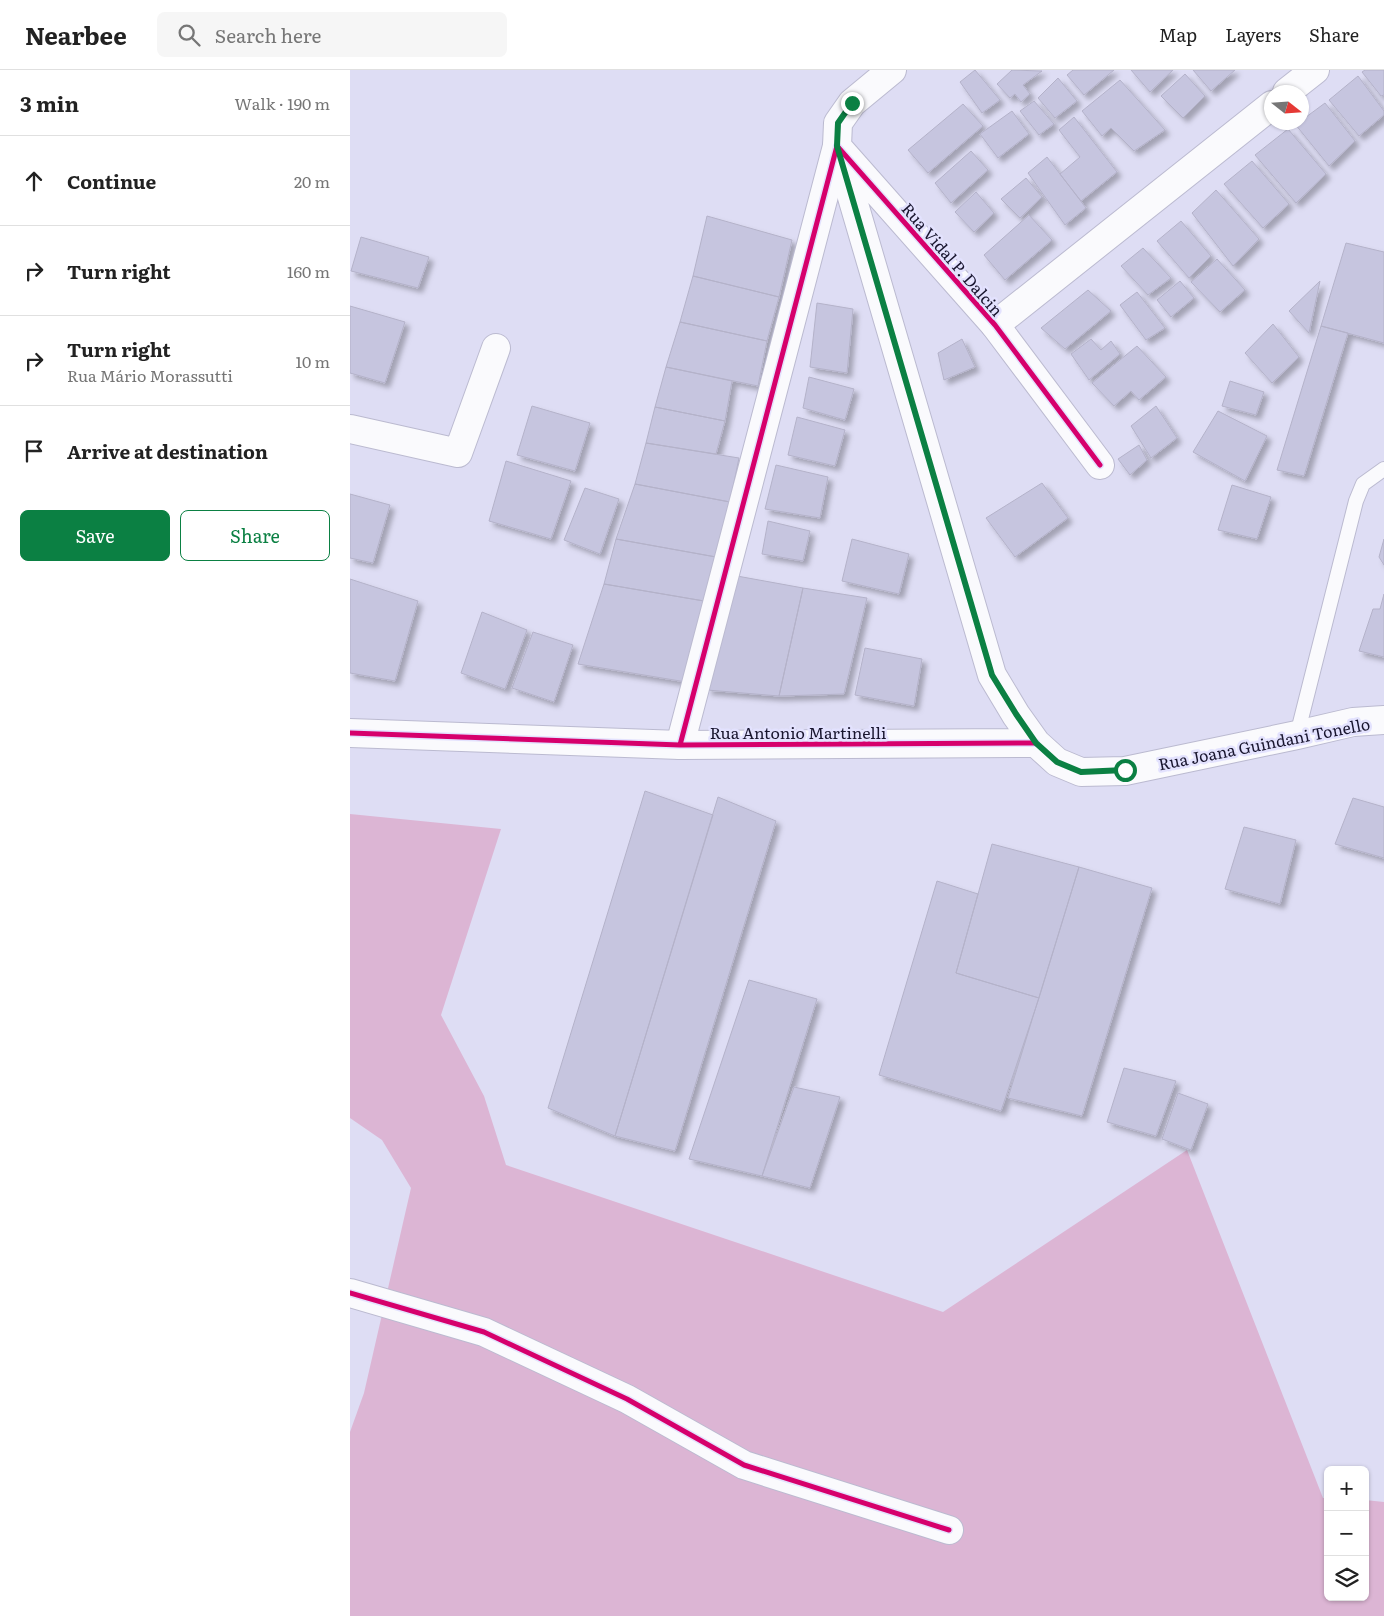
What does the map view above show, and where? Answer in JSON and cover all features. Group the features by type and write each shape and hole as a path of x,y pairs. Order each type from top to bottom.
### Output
{"street":[{"path":"680,745 837,146 838,123 852,103 892,70"},
{"path":"1296,85 1315,70"},
{"path":"995,325 1264,111"},
{"name":"Rua Vidal P. Dalcin","path":"837,146 995,325 1100,465"},
{"name":"Rua Joana Guindani Tonello","path":"837,146 992,675 1036,743 1057,762 1081,772 1125,770 1353,722 1384,720"},
{"path":"350,429 458,453 496,348"},
{"name":"Rua Antonio Martinelli","path":"350,733 680,745 1036,743"},
{"path":"350,1293 484,1332 627,1399 744,1464 950,1530"}],"lane":[{"path":"1297,735 1356,501 1362,484 1384,469"}],"shaded area":[{"path":"350,814 501,829 441,1015 484,1096 506,1165 943,1312 1187,1150 1324,1498 1324,1601 1369,1601 1369,1500 1384,1502 1384,1616 350,1616 350,1432 364,1393 411,1188 382,1140 350,1118"}],"building":[{"path":"975,70 1000,100 982,113 960,82"},
{"path":"1012,70 1042,71 1023,85 1030,94 1021,102 1015,94 1010,98 997,84"},
{"path":"1073,70 1114,70 1084,95 1067,75"},
{"path":"1131,70 1173,70 1150,92"},
{"path":"1193,70 1235,70 1211,91"},
{"path":"1365,70 1384,70 1384,95 1381,96 1362,72"},
{"path":"1185,74 1205,96 1183,118 1161,96"},
{"path":"1358,76 1384,111 1384,115 1359,136 1329,100"},
{"path":"1058,78 1077,101 1055,118 1038,98"},
{"path":"1120,80 1165,130 1134,151 1111,128 1102,136 1082,111"},
{"path":"1034,101 1054,124 1039,135 1020,111"},
{"path":"1325,103 1355,141 1329,166 1300,130 1309,130 1309,115"},
{"path":"963,104 983,126 928,173 908,150"},
{"path":"1012,111 1029,134 998,158 980,134"},
{"path":"1074,117 1117,172 1081,201 1060,174 1080,157 1059,130"},
{"path":"1289,130 1326,174 1296,203 1255,155"},
{"path":"971,151 988,170 951,203 935,183"},
{"path":"1047,157 1086,208 1065,225 1028,173"},
{"path":"1252,161 1289,204 1263,228 1224,184"},
{"path":"1026,178 1042,197 1020,218 1001,199"},
{"path":"1216,190 1259,239 1233,266 1192,213"},
{"path":"976,192 994,213 974,232 955,212"},
{"path":"1029,215 1052,240 1005,280 984,255"},
{"path":"707,216 792,240 779,297 693,276"},
{"path":"1181,221 1211,256 1189,278 1157,241"},
{"path":"361,237 429,257 418,288 351,271"},
{"path":"1346,243 1384,252 1384,343 1321,326"},
{"path":"1143,248 1171,278 1148,295 1121,266"},
{"path":"1217,259 1245,290 1220,312 1191,282"},
{"path":"693,276 779,297 767,341 680,322"},
{"path":"1180,281 1194,298 1171,317 1157,300"},
{"path":"1320,281 1309,333 1289,311"},
{"path":"1088,290 1111,311 1065,349 1041,328"},
{"path":"1137,292 1165,328 1146,340 1120,305"},
{"path":"817,303 853,309 847,373 810,367"},
{"path":"350,306 405,322 385,383 350,373"},
{"path":"680,322 767,341 758,386 666,367"},
{"path":"1273,324 1299,357 1272,383 1245,353"},
{"path":"1321,326 1348,333 1304,476 1277,470"},
{"path":"962,339 975,367 944,380 938,353"},
{"path":"1091,339 1101,350 1111,341 1120,354 1089,380 1071,354"},
{"path":"1137,346 1166,377 1139,400 1131,391 1114,406 1092,383"},
{"path":"666,367 732,381 725,421 655,407"},
{"path":"809,377 854,389 845,420 803,408"},
{"path":"1230,381 1264,392 1256,415 1222,406"},
{"path":"532,406 590,423 575,471 517,455"},
{"path":"1156,406 1177,438 1151,458 1131,426"},
{"path":"655,407 725,421 716,454 646,443"},
{"path":"1218,411 1267,436 1245,481 1193,452"},
{"path":"797,417 845,430 835,466 788,455"},
{"path":"646,443 739,458 730,502 635,484"},
{"path":"1139,445 1147,460 1130,475 1118,459"},
{"path":"506,461 571,481 551,539 489,521"},
{"path":"776,465 828,477 820,518 765,509"},
{"path":"1042,483 1068,518 1015,557 986,518"},
{"path":"635,484 730,502 716,557 616,539"},
{"path":"1232,485 1271,497 1257,539 1218,530"},
{"path":"585,488 619,499 600,554 564,540"},
{"path":"350,494 390,505 373,563 350,558"},
{"path":"768,521 810,531 803,561 762,554"},
{"path":"616,539 716,557 704,601 604,584"},
{"path":"852,539 909,554 899,594 842,581"},
{"path":"1384,539 1384,565 1379,557"},
{"path":"737,576 803,588 779,696 707,690"},
{"path":"350,579 418,601 395,681 350,673"},
{"path":"604,584 704,601 686,682 578,664"},
{"path":"803,588 867,598 844,694 779,696"},
{"path":"1384,594 1384,657 1359,651 1373,609 1380,609"},
{"path":"482,612 527,630 505,689 461,673"},
{"path":"533,632 573,645 554,702 512,688"},
{"path":"865,648 922,659 914,706 855,695"},
{"path":"645,791 713,815 615,1136 548,1108"},
{"path":"718,797 776,821 675,1151 615,1136"},
{"path":"1353,798 1384,807 1384,858 1335,844"},
{"path":"1244,827 1296,840 1280,904 1225,889"},
{"path":"992,844 1079,867 1039,998 956,973"},
{"path":"1079,867 1152,888 1082,1116 1008,1098"},
{"path":"937,881 978,894 956,973 1039,998 1001,1111 879,1075"},
{"path":"749,980 817,999 762,1176 689,1159"},
{"path":"1124,1068 1176,1081 1156,1136 1107,1122"},
{"path":"794,1087 840,1097 810,1188 762,1176"},
{"path":"1178,1093 1208,1104 1191,1150 1162,1139"}],"cycle path":[{"path":"837,146 995,325 1100,465"},
{"path":"680,745 837,146"},
{"path":"350,733 680,745 1036,743"},
{"path":"350,1293 484,1332 627,1399 744,1465 949,1530"}],"route":[{"path":"852,103 838,123 837,146 992,675 1036,743 1057,762 1081,772 1125,770"}]}
